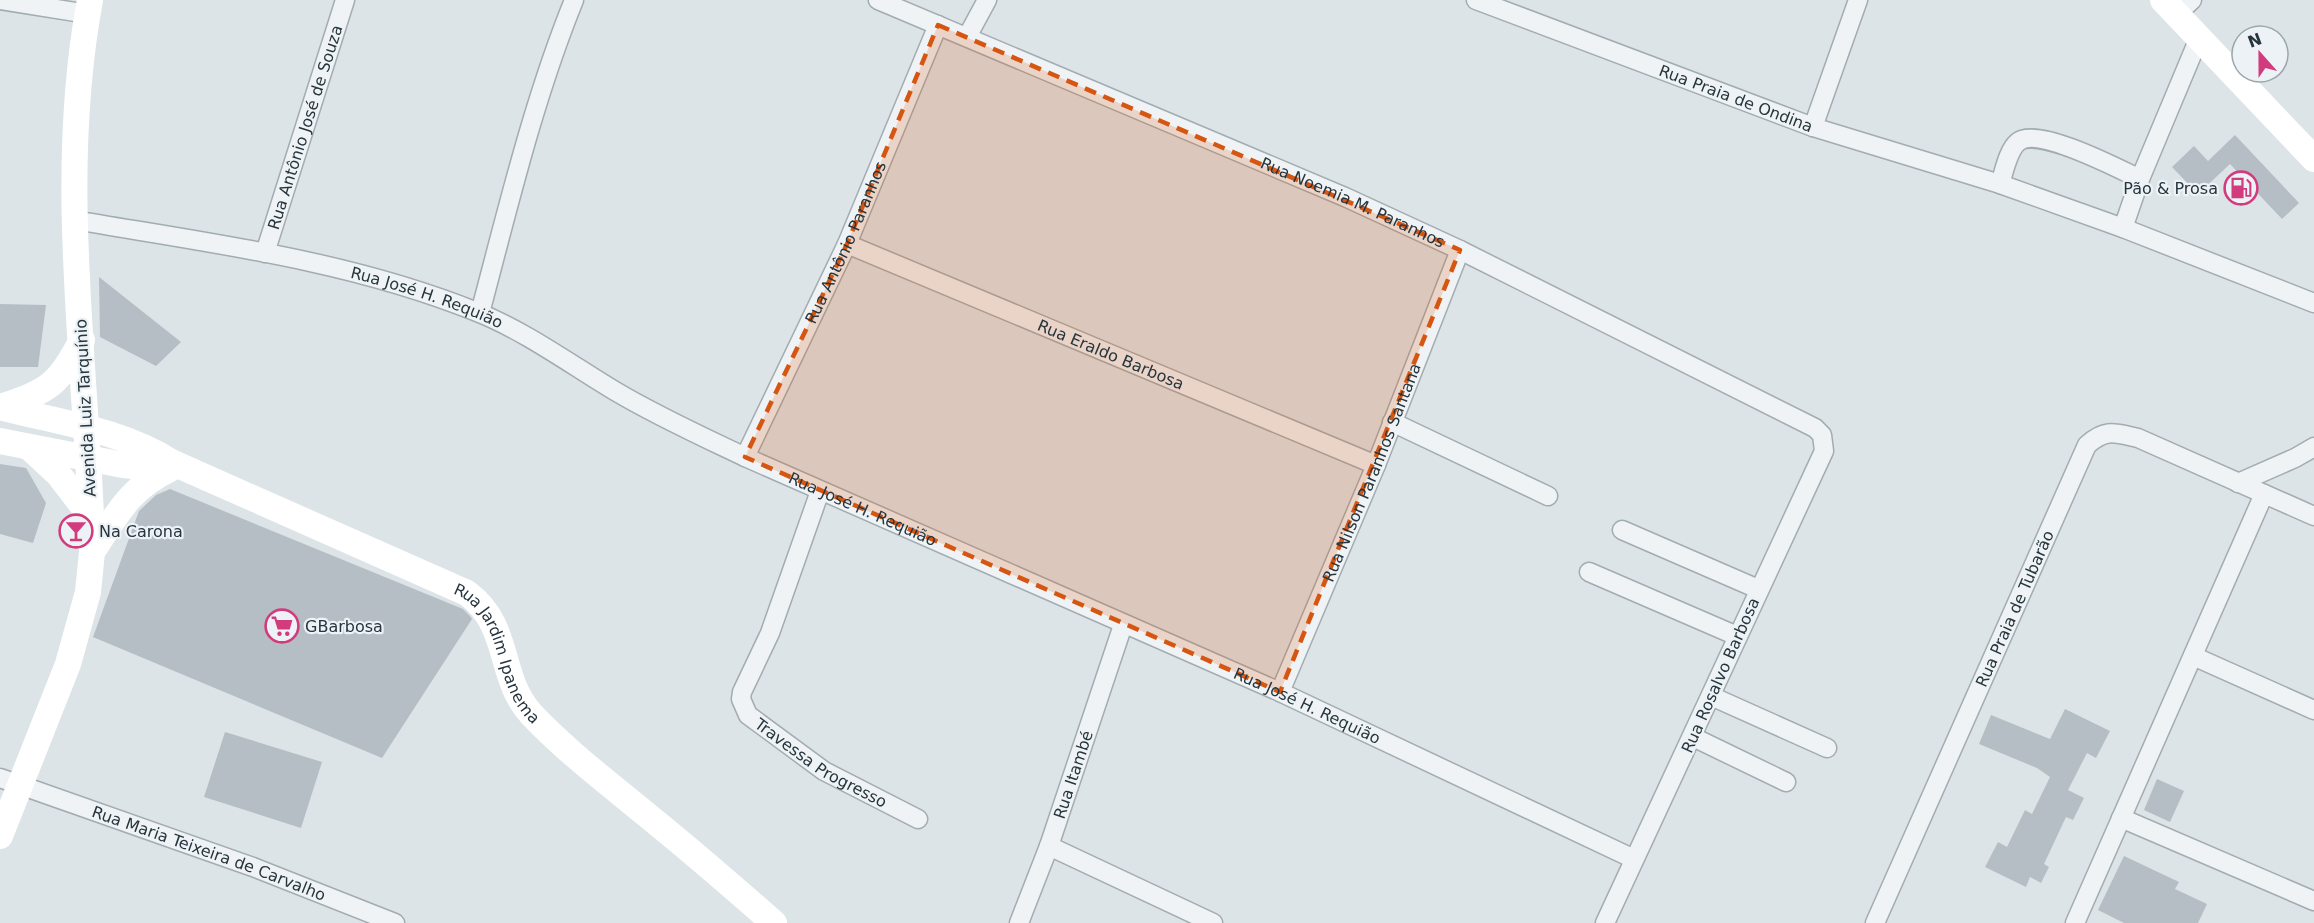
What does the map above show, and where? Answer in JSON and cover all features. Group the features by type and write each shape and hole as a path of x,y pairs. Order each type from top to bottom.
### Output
{"street":[{"path":"0,0 89,7"},
{"name":"Rua Antônio José de Souza","path":"265,253 345,0"},
{"path":"480,313 522,155 560,34 574,0"},
{"name":"Rua Noemia M. Paranhos","path":"879,0 918,8 938,26 1345,197 1460,250 1815,428"},
{"path":"967,38 987,0"},
{"name":"Rua Praia de Ondina","path":"1476,0 1814,127 2000,184"},
{"path":"1814,127 1857,0"},
{"path":"2177,5 2199,38 2314,159"},
{"name":"Avenida Luiz Tarquínio","path":"0,836 11,781 68,664 88,592 92,552 89,460 74,220 76,123 89,7"},
{"name":"Rua Antônio Paranhos","path":"745,457 847,244 938,26"},
{"path":"2123,228 2140,179 2199,38"},
{"path":"2140,179 2090,155 2032,136 2017,142 2000,184 2123,228 2314,303"},
{"name":"Rua José H. Requião","path":"74,220 265,253 413,288 480,313 663,417 745,457 1280,692 1634,859"},
{"name":"Rua Eraldo Barbosa","path":"847,244 1376,465"},
{"name":"Rua Nilson Paranhos Santana","path":"1280,692 1376,465 1460,250"},
{"path":"1,407 37,394 55,383 65,372 82,339"},
{"name":"Rua Jardim Ipanema","path":"1,407 135,444 175,464 467,593 483,604 494,622 513,682 531,714 600,777 774,923"},
{"path":"1392,422 1548,496"},
{"name":"Rua Rosalvo Barbosa","path":"1605,923 1824,451 1822,435 1815,428"},
{"name":"Rua Praia de Tubarão","path":"1875,923 2087,445 2096,437 2109,432 2138,438 2314,516"},
{"path":"0,441 89,460 144,467 175,464"},
{"path":"2238,483 2295,458 2314,447"},
{"path":"30,448 59,475 91,517"},
{"path":"92,552 128,499 140,486 175,464"},
{"name":"Travessa Progresso","path":"820,491 785,594 741,699 748,715 824,771 918,819"},
{"path":"2075,923 2264,494"},
{"path":"1622,530 1758,590"},
{"path":"1588,572 1737,636"},
{"name":"Rua Itambé","path":"1019,923 1049,846 1123,625"},
{"path":"2193,656 2314,710"},
{"path":"1711,696 1827,748"},
{"path":"1693,737 1786,782"},
{"name":"Rua Maria Teixeira de Carvalho","path":"11,781 253,867 395,923"},
{"path":"2121,818 2314,901"},
{"path":"1049,846 1213,923"}],"highlighted area":[{"path":"938,25 1460,250 1280,692 745,457 847,244"}],"building":[{"path":"2235,135 2299,203 2282,219 2230,164 2198,194 2172,167 2194,146 2208,161"},
{"path":"99,277 181,342 156,366 100,337"},
{"path":"0,304 46,305 38,367 0,367"},
{"path":"0,464 26,468 46,503 33,543 0,534"},
{"name":"GBarbosa","path":"170,489 463,609 470,616 472,619 382,758 93,637 139,511 156,495"},
{"path":"2065,709 2110,731 2096,758 2087,753 2068,790 2084,798 2073,820 2066,817 2044,864 2049,867 2041,883 2030,877 2026,887 1985,867 1998,842 2007,847 2025,810 2032,814 2050,777 2037,768 1979,744 1991,715 2050,739"},
{"path":"225,732 322,762 301,828 204,797"},
{"path":"2157,779 2184,791 2170,822 2144,810"},
{"path":"2124,856 2179,882 2175,889 2207,904 2198,923 2124,923 2098,910"}],"place":[{"name":"Pão & Prosa","path":"2241,188"},
{"name":"Na Carona","path":"76,531"},
{"name":"GBarbosa","path":"282,626"}]}
